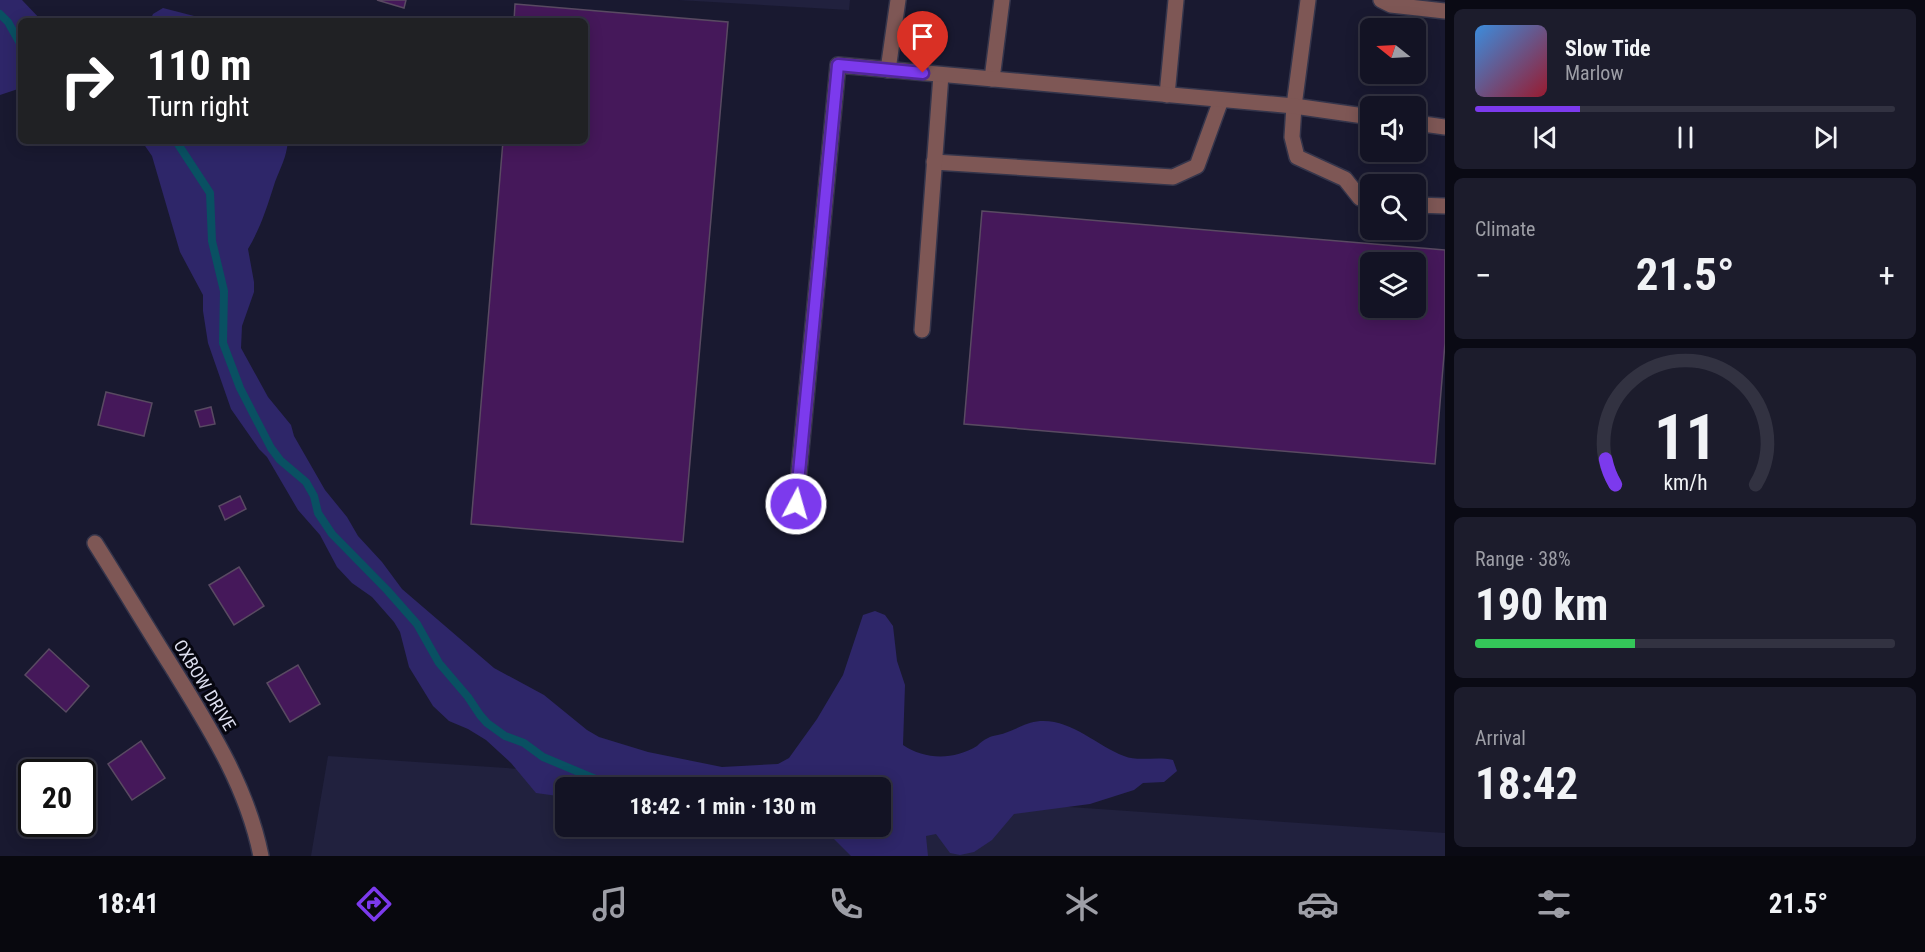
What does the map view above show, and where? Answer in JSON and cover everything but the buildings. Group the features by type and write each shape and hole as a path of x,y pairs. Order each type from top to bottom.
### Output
{"street":[{"path":"888,70 898,0"},
{"path":"992,79 1002,0"},
{"path":"1167,95 1176,0"},
{"path":"1308,0 1294,106 1292,137 1297,157 1345,179 1360,198"},
{"path":"1381,0 1391,4 1445,11"},
{"path":"796,504 838,65 1294,106 1360,115"},
{"path":"922,330 941,75"},
{"path":"934,162 1173,177 1197,166 1221,100"},
{"path":"1426,124 1445,127"},
{"path":"1426,205 1445,206"},
{"name":"OXBOW DRIVE","path":"95,543 201,714 230,766 251,815 261,856"}],"shaded area":[{"path":"0,0 22,0 39,18 18,18 18,89 0,95"},
{"path":"678,0 850,0 849,10"},
{"path":"163,8 199,18 151,18 153,14"},
{"path":"144,144 287,144 285,158 257,233 248,249 254,292 242,326 241,348 268,397 291,425 294,436 325,490 347,517 358,536 382,562 402,589 494,668 544,695 599,737 648,752 722,767 778,764 789,758 817,719 843,675 863,615 875,611 885,615 893,626 897,661 905,685 903,745 912,750 930,756 959,754 990,737 1026,724 1051,721 1073,728 1129,758 1173,760 1177,771 1164,782 1143,783 1134,790 1090,804 1014,814 992,840 974,852 960,855 950,853 936,834 926,836 928,856 851,856 832,837 891,837 891,777 555,777 555,796 536,793 511,763 486,740 449,721 433,706 409,667 400,632 394,622 372,597 352,583 337,567 320,535 298,510 267,457 231,409 208,343 203,295 180,252 152,156"},
{"path":"328,756 637,777 555,777 555,837 891,837 891,795 1445,833 1445,856 311,856"}],"waterway":[{"path":"0,14 8,22 18,40"},
{"path":"178,144 210,193 212,241 224,291 223,343 240,388 271,448 280,460 306,482 314,496 318,513 332,534 417,624 439,663 487,723 505,736 524,743 543,757 591,777"}],"route":[{"path":"796,504 838,65 923,73"}]}
